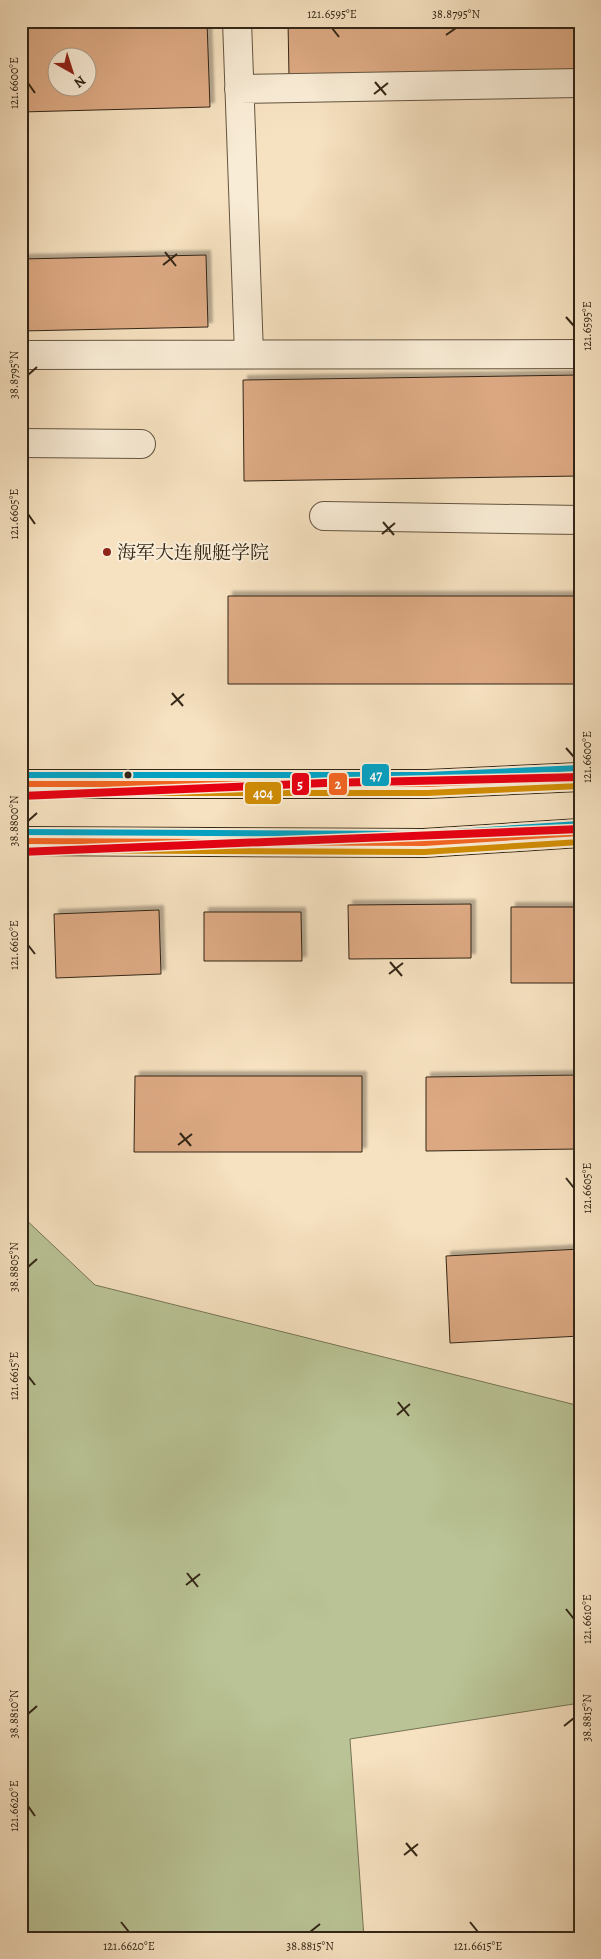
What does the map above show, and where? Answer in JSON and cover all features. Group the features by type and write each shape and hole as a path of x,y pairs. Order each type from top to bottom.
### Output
{"main road":[{"path":"21,784 418,784 580,777"},
{"path":"21,841 424,843 580,833"}],"street":[{"path":"237,21 249,354"},
{"path":"239,89 580,83"},
{"path":"21,355 580,354"},
{"path":"21,443 141,444"},
{"path":"324,516 580,520"}],"green space":[{"path":"21,1215 95,1285 580,1406 580,1703 350,1739 364,1938 21,1938"}],"building":[{"path":"288,21 580,21 580,69 289,77"},
{"path":"207,22 210,107 21,112 21,27"},
{"path":"206,255 208,327 21,331 21,259"},
{"path":"580,375 580,476 244,481 243,380"},
{"path":"228,596 580,596 580,684 228,684"},
{"path":"471,904 471,958 349,959 348,905"},
{"path":"511,907 580,907 580,983 511,983"},
{"path":"159,910 161,974 56,978 54,914"},
{"path":"204,912 301,912 302,961 204,961"},
{"path":"580,1075 580,1149 426,1151 426,1077"},
{"path":"135,1076 362,1076 362,1152 134,1152"},
{"path":"580,1249 580,1336 450,1343 446,1256"}],"transit line":[{"name":"47","path":"21,775 427,775 580,768"},
{"name":"5","path":"21,796 324,783 580,777"},
{"name":"2","path":"21,784 427,784 580,777"},
{"name":"404","path":"21,793 427,793 580,786"},
{"name":"47","path":"21,832 424,834 579,824"},
{"name":"5","path":"21,852 580,829"},
{"name":"2","path":"21,841 424,843 580,833"},
{"name":"404","path":"21,850 424,852 580,842"}],"place":[{"name":"海军大连舰艇学院","path":"107,552"}]}
